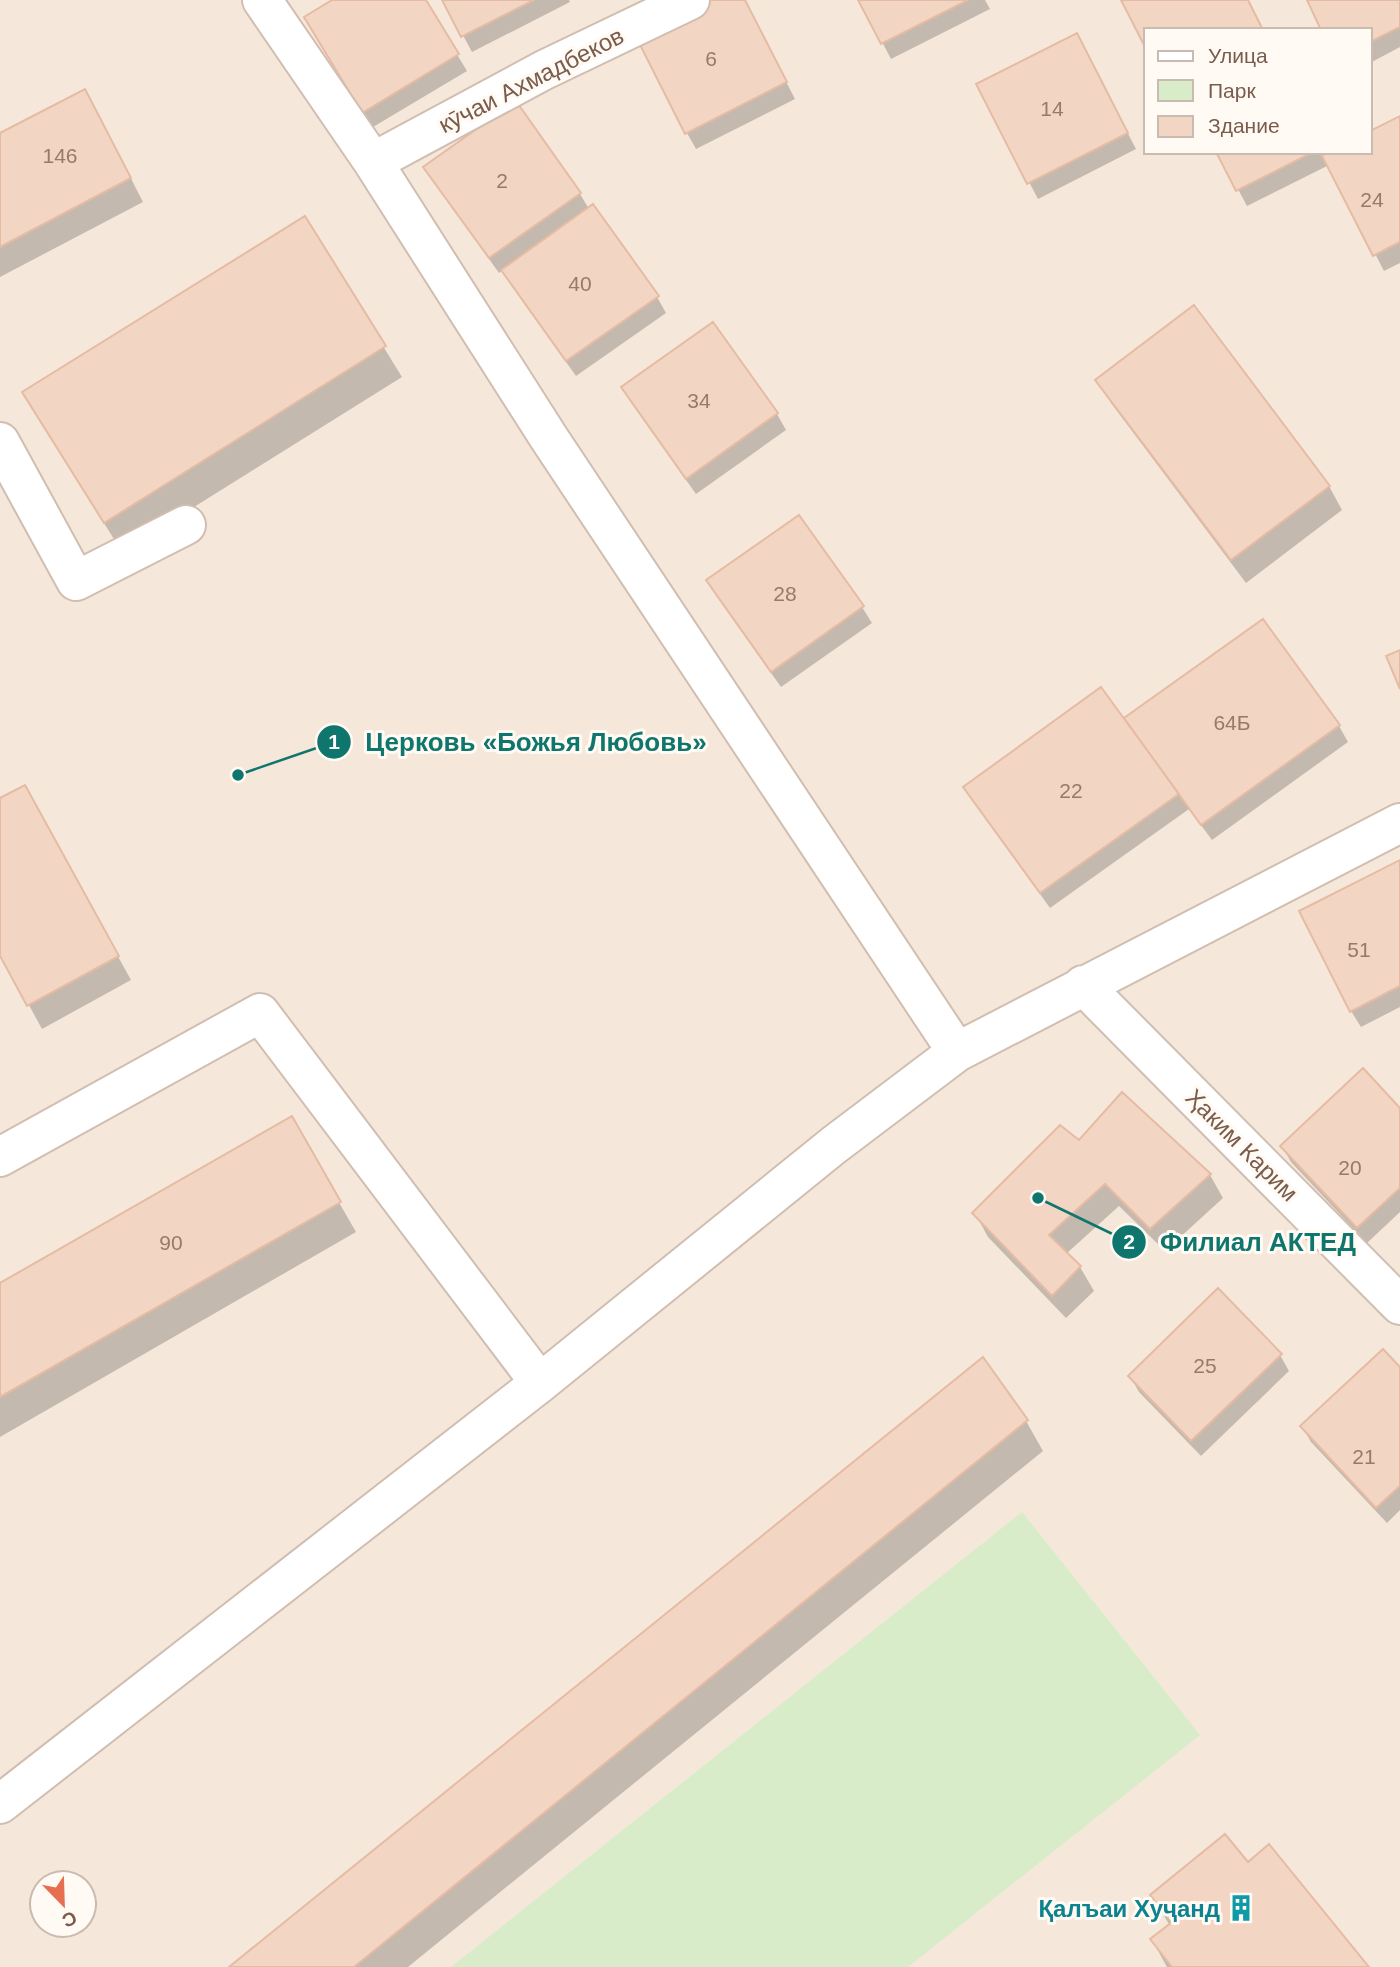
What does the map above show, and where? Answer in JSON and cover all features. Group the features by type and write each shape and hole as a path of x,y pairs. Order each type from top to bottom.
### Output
{"street":[{"path":"262,0 373,162 549,438 957,1052"},
{"name":"кӯчаи Ахмадбеков","path":"373,162 544,70 690,0"},
{"path":"0,442 76,581 186,525"},
{"path":"0,1804 540,1383 834,1145 957,1052 1400,822"},
{"name":"Ҳаким Карим","path":"1083,985 1400,1305"},
{"path":"0,1157 260,1013 540,1383"}],"shaded area":[{"path":"0,0 1400,0 1400,1967 0,1967"}],"green space":[{"path":"1022,1512 1200,1735 908,1967 451,1967"}],"building":[{"path":"332,0 426,0 459,54 362,113 304,17"},
{"path":"442,0 534,0 461,37"},
{"path":"700,0 745,0 787,82 685,134 634,33"},
{"path":"858,0 968,0 881,44"},
{"path":"1121,0 1248,0 1262,28 1144,28 1144,45"},
{"path":"1307,0 1400,0 1400,27 1372,41 1372,28 1320,28"},
{"path":"1077,33 1128,133 1027,184 976,84"},
{"path":"85,89 131,178 0,247 0,133"},
{"path":"516,101 581,193 489,258 423,167"},
{"path":"1400,116 1400,242 1373,256 1322,156 1372,154 1372,130"},
{"path":"1217,154 1309,154 1236,191"},
{"path":"593,204 659,296 566,361 501,270"},
{"path":"305,216 386,346 104,523 22,392"},
{"path":"1194,305 1330,486 1231,560 1095,380"},
{"path":"713,322 778,413 686,479 621,387"},
{"path":"799,515 864,606 771,672 706,580"},
{"path":"1263,619 1340,725 1201,825 1124,718"},
{"path":"1400,650 1400,689 1386,656"},
{"path":"1101,687 1179,794 1040,893 963,787"},
{"path":"25,785 119,956 27,1006 0,956 0,798"},
{"path":"1400,860 1400,986 1350,1012 1299,911"},
{"path":"1363,1068 1400,1108 1400,1188 1357,1228 1280,1146"},
{"path":"1122,1092 1211,1174 1150,1229 1105,1184 1049,1235 1081,1266 1052,1296 972,1213 1060,1125 1079,1140"},
{"path":"292,1116 341,1202 0,1397 0,1283"},
{"path":"1218,1288 1282,1354 1191,1441 1128,1376"},
{"path":"1383,1349 1400,1367 1400,1486 1376,1508 1300,1426"},
{"path":"983,1357 1028,1420 354,1967 229,1967"},
{"name":"Қалъаи Хуҷанд","path":"1225,1834 1248,1862 1269,1844 1369,1967 1172,1967 1150,1939 1172,1922 1150,1895"}],"place":[{"name":"Церковь «Божья Любовь»","path":"238,775"},
{"name":"Филиал AКТЕД","path":"1038,1198"},
{"name":"Қалъаи Хуҷанд","path":"1241,1908"}]}
